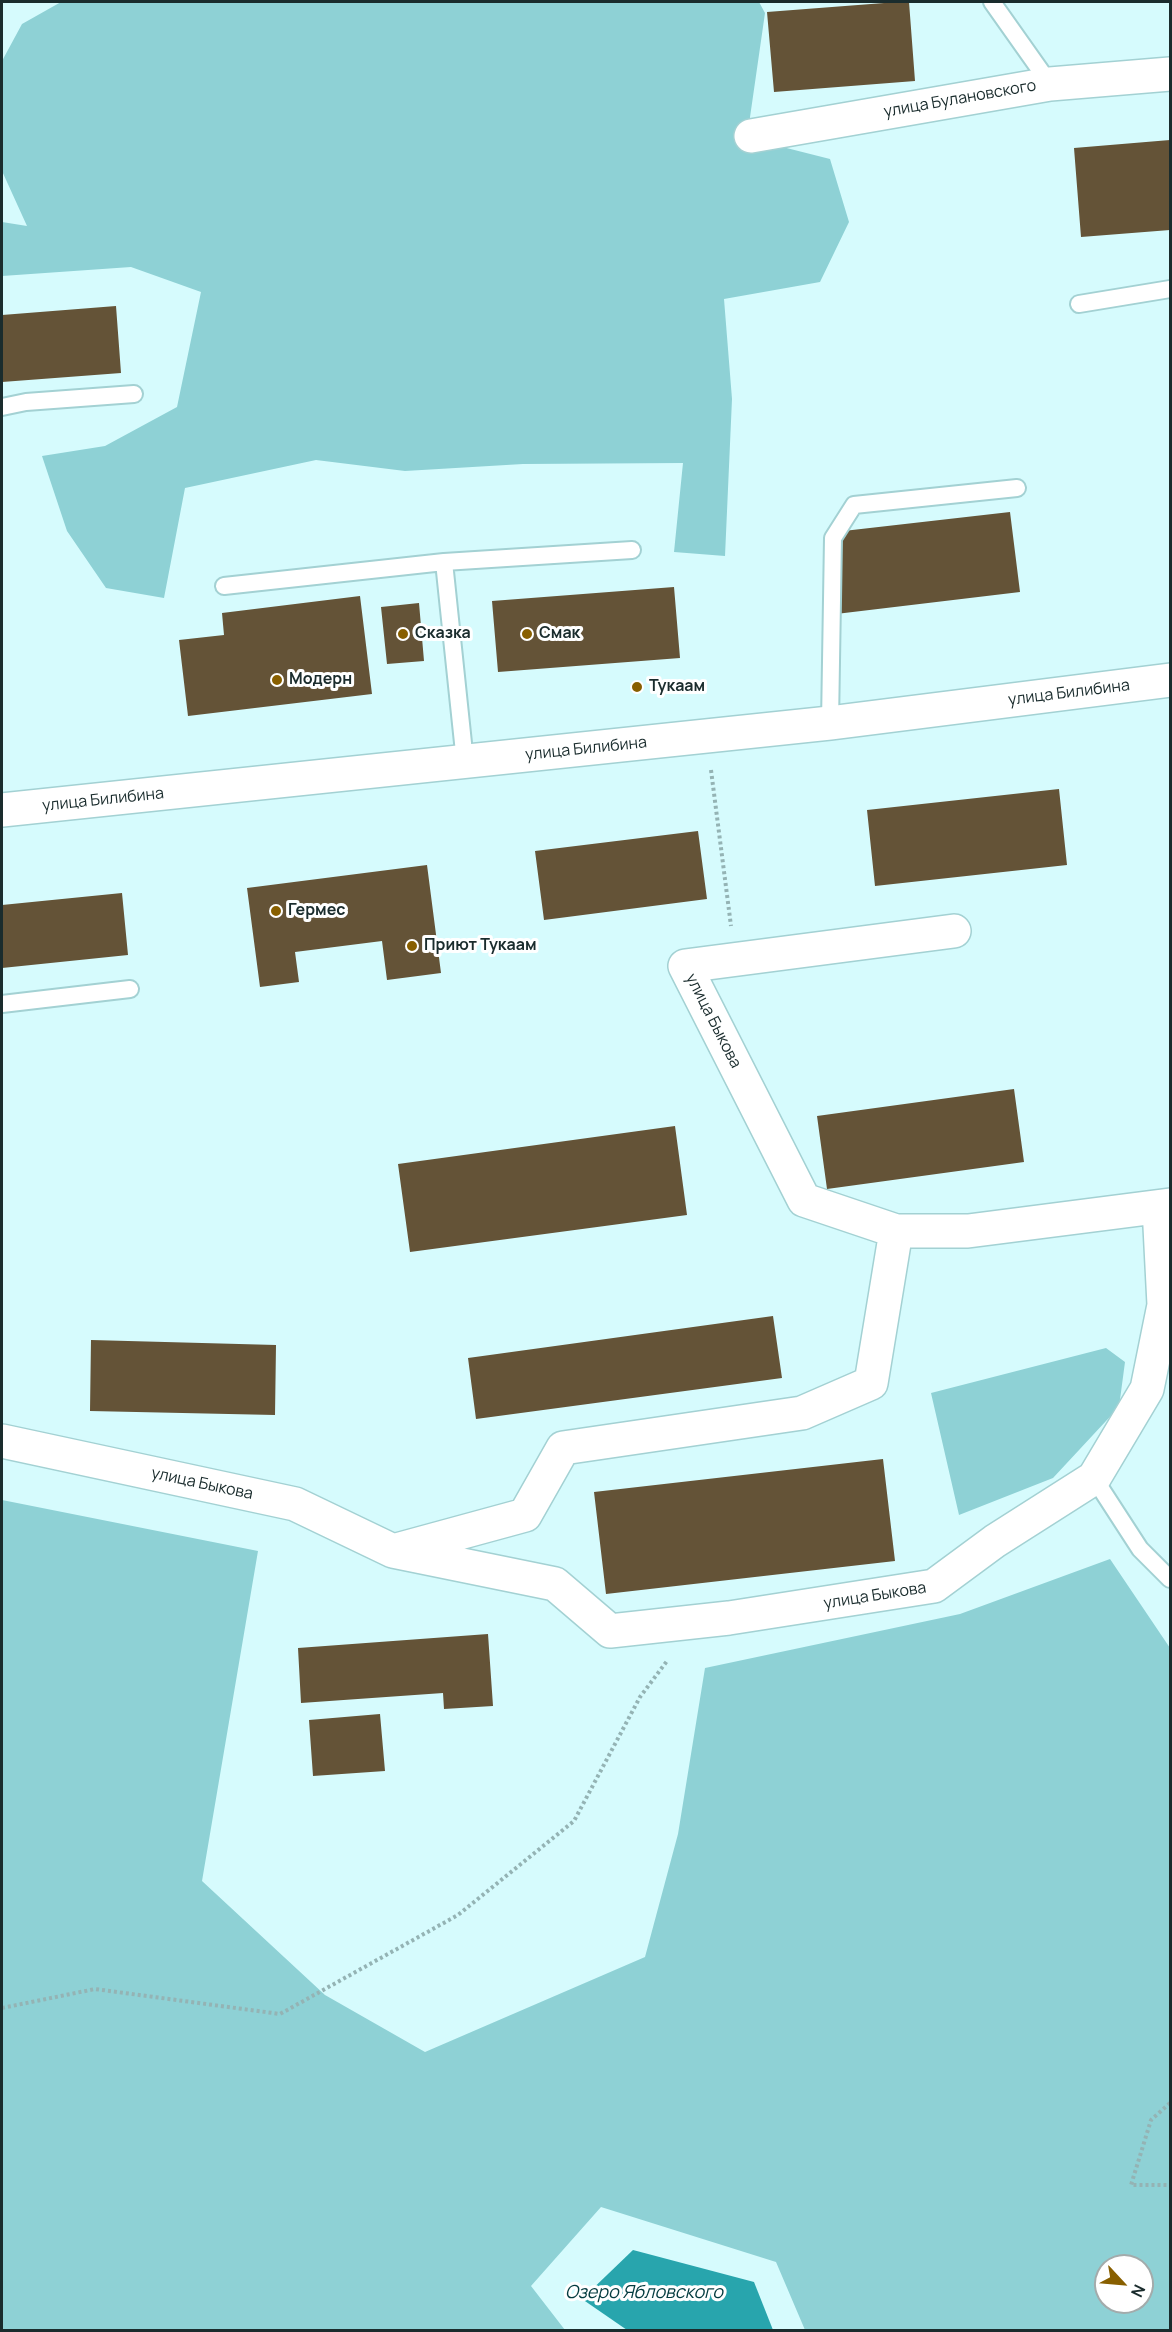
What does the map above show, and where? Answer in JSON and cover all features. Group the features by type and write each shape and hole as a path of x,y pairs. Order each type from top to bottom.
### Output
{"street":[{"name":"улица Булановского","path":"751,136 1050,84 1170,74"},
{"name":"улица Билибина","path":"2,810 830,723 1170,680"},
{"name":"улица Быкова","path":"2,1441 295,1504 393,1551 555,1584 610,1630 729,1618 934,1587 995,1541 1094,1478 1162,1362 1165,1206 968,1231 896,1231 804,1200 685,966 954,931"},
{"path":"393,1551 525,1515 563,1448 802,1413 870,1383 896,1231"}],"lane":[{"path":"992,2 1050,84"},
{"path":"1079,304 1170,290"},
{"path":"2,407 26,402 134,394"},
{"path":"830,723 833,538 854,505 1017,488"},
{"path":"224,586 444,562 632,550"},
{"path":"444,562 465,762"},
{"path":"2,1004 130,989"},
{"path":"1094,1478 1140,1550 1170,1579"}],"path":[{"path":"706,736 735,959"},
{"path":"2,2008 95,1989 280,2014 458,1915 574,1821 640,1698 667,1661 676,1655"},
{"path":"1170,2103 1151,2120 1131,2185 1170,2185"}],"shaded area":[{"path":"61,2 759,2 765,13 747,138 830,159 849,222 820,282 724,299 732,399 725,556 674,552 683,463 523,464 405,471 316,460 185,488 164,598 106,588 67,531 42,456 105,446 177,407 201,292 131,267 2,276 2,222 27,226 2,171 2,61 22,24"},
{"path":"1106,1348 1125,1362 1119,1407 1053,1478 959,1515 931,1393"},
{"path":"2,1500 258,1551 202,1881 325,1995 425,2052 645,1957 678,1834 705,1668 960,1614 1110,1559 1170,1648 1170,2330 805,2330 776,2262 601,2207 531,2286 565,2330 2,2330"}],"water":[{"name":"Озеро Ябловского","path":"633,2250 754,2282 773,2330 627,2330 582,2299"}],"building":[{"path":"909,2 915,81 774,92 767,12"},
{"path":"1170,140 1170,230 1081,237 1074,148"},
{"path":"116,306 121,373 2,382 2,315"},
{"path":"1010,512 1020,592 836,614 826,533"},
{"path":"674,587 680,658 498,672 492,601"},
{"path":"360,596 372,694 188,716 179,640 224,635 222,613"},
{"name":"Сказка","path":"419,603 424,661 387,664 381,607"},
{"path":"1059,789 1067,865 875,886 867,810"},
{"path":"698,831 707,899 544,920 535,851"},
{"path":"427,865 441,973 387,980 382,941 295,952 299,982 260,987 247,888"},
{"path":"122,893 128,955 2,968 2,905"},
{"path":"1014,1089 1024,1162 827,1189 817,1116"},
{"path":"675,1126 687,1215 410,1252 398,1164"},
{"path":"773,1316 782,1378 476,1419 468,1358"},
{"path":"91,1340 276,1345 275,1415 90,1411"},
{"path":"883,1459 895,1561 606,1594 594,1492"},
{"path":"488,1634 493,1706 444,1709 443,1693 301,1703 298,1648"},
{"path":"380,1714 385,1771 313,1776 309,1720"}],"place":[{"name":"Сказка","path":"403,634"},
{"name":"Смак","path":"527,634"},
{"name":"Модерн","path":"277,680"},
{"name":"Тукаам","path":"637,687"},
{"name":"Гермес","path":"276,911"},
{"name":"Приют Тукаам","path":"412,946"}]}
